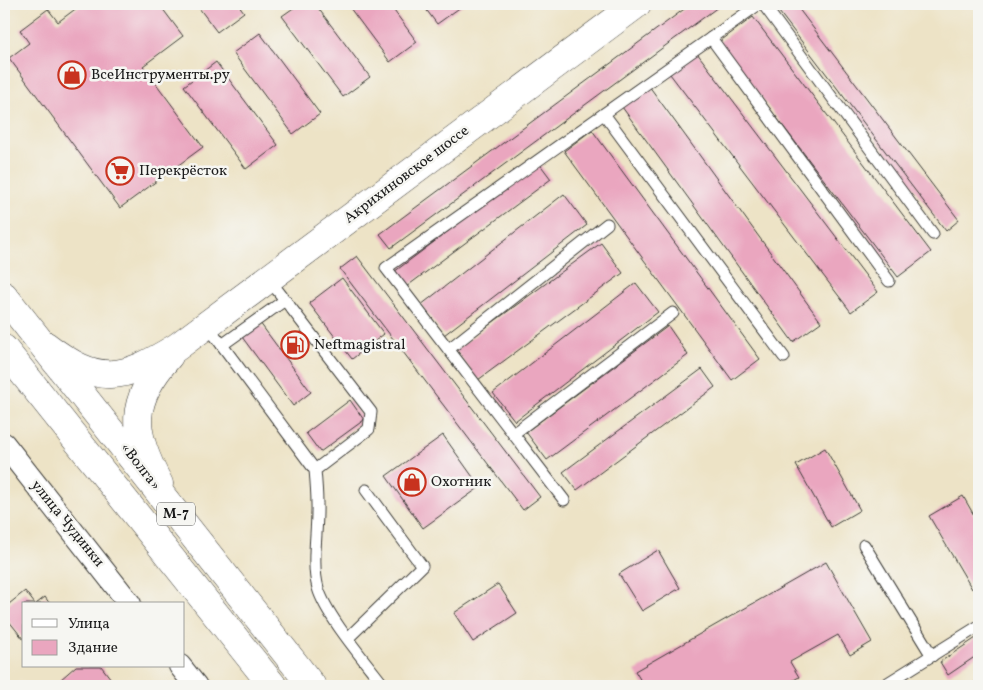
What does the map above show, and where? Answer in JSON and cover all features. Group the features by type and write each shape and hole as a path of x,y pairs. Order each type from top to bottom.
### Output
{"main road":[{"name":"Акрихиновское шоссе","path":"40,341 62,358 85,370 104,374 121,374 152,362 176,347 268,278 351,221 637,4"},
{"name":"«Волга»","path":"4,296 312,686"},
{"name":"Акрихиновское шоссе","path":"170,506 149,466 140,442 137,421 140,402 147,384 157,368 176,347"},
{"name":"М-7","path":"4,349 273,686"}],"street":[{"name":"улица Чудинки","path":"4,444 128,602"},
{"path":"182,668 196,686"}],"lane":[{"path":"564,500 386,268 761,4 933,234"},
{"path":"711,38 889,281"},
{"path":"604,114 784,357"},
{"path":"448,349 607,224"},
{"path":"268,278 371,412 369,429 315,470"},
{"path":"222,346 285,300"},
{"path":"514,434 672,314"},
{"path":"206,324 315,470 318,504 316,567 318,587 323,602 384,686"},
{"path":"348,638 422,566 366,490"},
{"path":"864,545 932,656"},
{"path":"883,686 979,626"}],"building":[{"path":"82,4 159,4 183,36 143,66 203,147 120,208 9,58 29,43 20,30 48,9 58,22"},
{"path":"196,4 238,4 244,12 217,32"},
{"path":"299,4 315,4 370,77 343,97 282,16"},
{"path":"347,4 389,4 417,42 390,62"},
{"path":"422,4 465,4 437,24"},
{"path":"691,4 722,4 391,248 380,234"},
{"path":"773,4 795,4 959,220 946,231"},
{"path":"753,17 931,252 898,277 719,42"},
{"path":"260,33 320,114 293,134 233,53"},
{"path":"697,53 878,292 851,312 670,74"},
{"path":"216,62 278,145 246,169 184,86"},
{"path":"649,86 821,322 793,342 622,107"},
{"path":"592,130 760,359 732,380 564,151"},
{"path":"539,163 551,179 406,287 394,272"},
{"path":"564,194 587,225 444,335 421,305"},
{"path":"601,243 623,273 478,380 455,350"},
{"path":"357,256 540,497 523,510 340,269"},
{"path":"342,278 384,334 352,359 309,303"},
{"path":"636,283 658,312 515,421 493,393"},
{"path":"260,323 311,392 293,406 242,337"},
{"path":"668,326 688,355 547,460 526,432"},
{"path":"702,369 715,387 577,490 563,472"},
{"path":"350,400 364,420 320,452 306,433"},
{"path":"443,435 480,487 423,528 386,476"},
{"path":"825,448 860,510 831,527 796,465"},
{"path":"963,496 979,524 979,584 972,589 929,516"},
{"path":"658,550 680,588 642,611 619,574"},
{"path":"826,562 872,642 850,655 838,635 790,662 799,677 783,686 644,686 635,671"},
{"path":"498,584 517,613 473,642 454,613"},
{"path":"25,591 33,602 22,602 22,638 4,615 4,608"},
{"path":"45,597 49,602 39,602"},
{"path":"979,636 979,654 948,675 940,662"},
{"path":"74,668 103,668 111,679 103,686 65,686 60,680"},
{"path":"979,679 979,686 969,686"}],"place":[{"name":"ВсеИнструменты.ру","path":"72,75"},
{"name":"Перекрёсток","path":"120,171"},
{"name":"Neftmagistral","path":"295,345"},
{"name":"Охотник","path":"412,482"}]}
